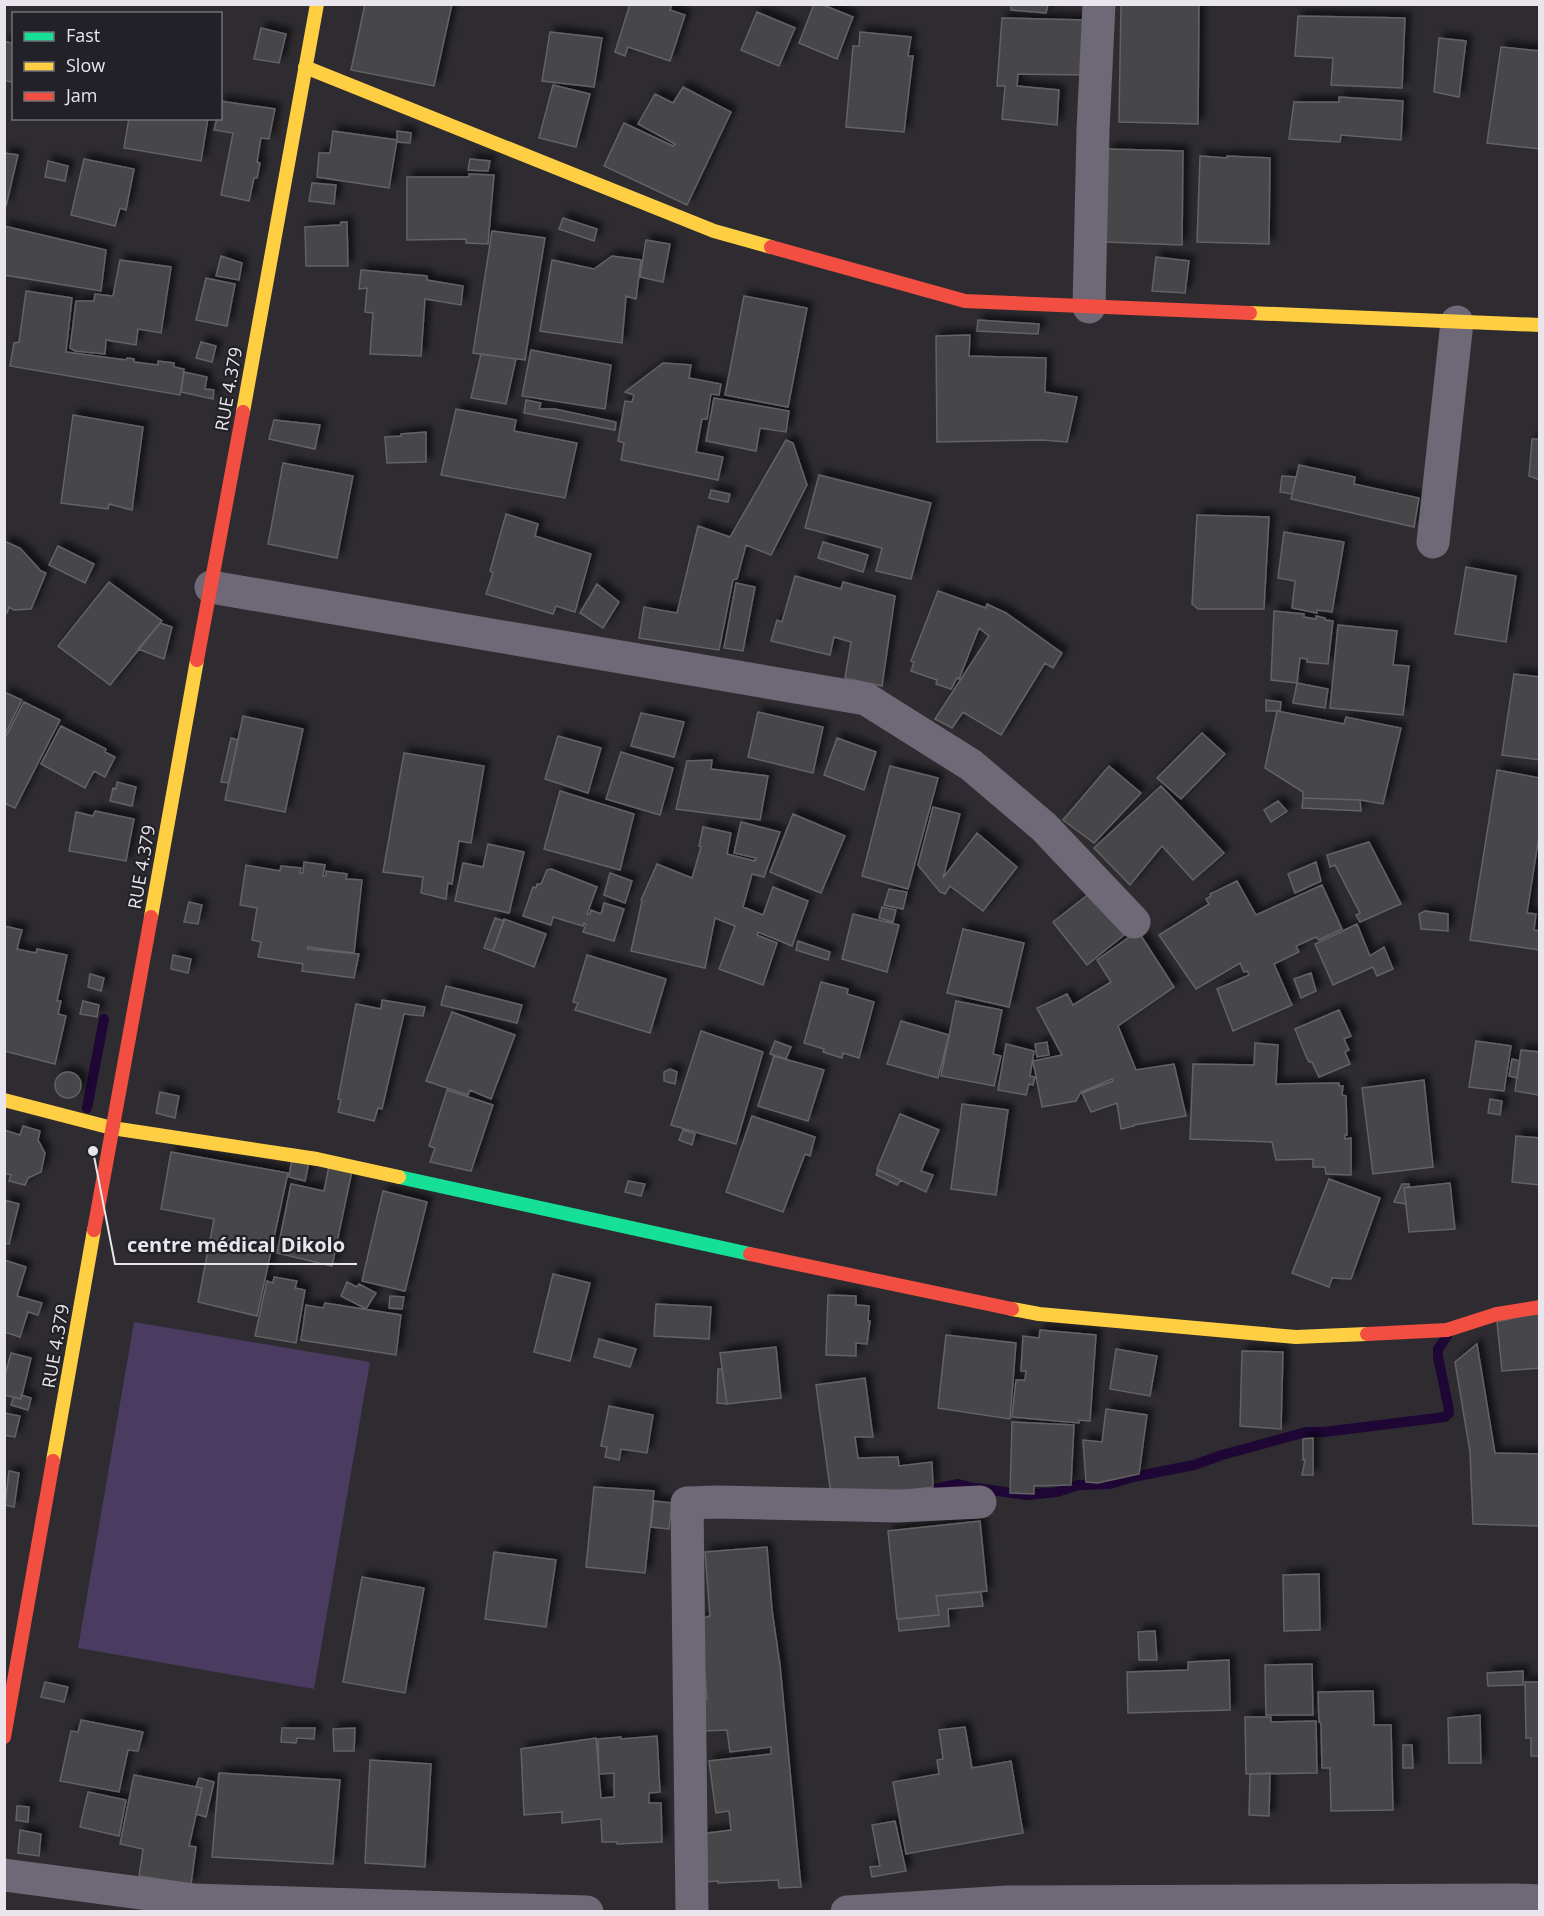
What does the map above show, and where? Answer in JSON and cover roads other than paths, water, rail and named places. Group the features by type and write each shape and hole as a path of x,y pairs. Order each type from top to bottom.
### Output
{"street":[{"name":"RUE 4.379","path":"4,1737 112,1128 317,4"},
{"path":"1089,307 1093,130 1100,4"},
{"path":"305,67 714,231 965,301 1539,325"},
{"path":"1433,542 1457,322"},
{"path":"210,587 866,699 971,765 1044,827 1134,922"},
{"path":"4,1100 112,1128 317,1159 853,1277 1039,1314 1296,1337 1447,1330 1497,1314 1539,1307"},
{"path":"692,1911 687,1503 898,1506 980,1502"},
{"path":"4,1875 194,1900 587,1911"},
{"path":"847,1911 1007,1902 1524,1904"}],"waterway":[{"path":"87,1108 104,1019"},
{"path":"977,1488 1026,1495 1057,1492 1078,1485 1110,1484 1194,1465 1306,1432 1324,1432 1445,1417 1449,1413 1438,1349 1447,1336"},
{"path":"929,1490 958,1484 974,1488"}],"place":[{"name":"centre médical Dikolo","path":"93,1151"}]}
